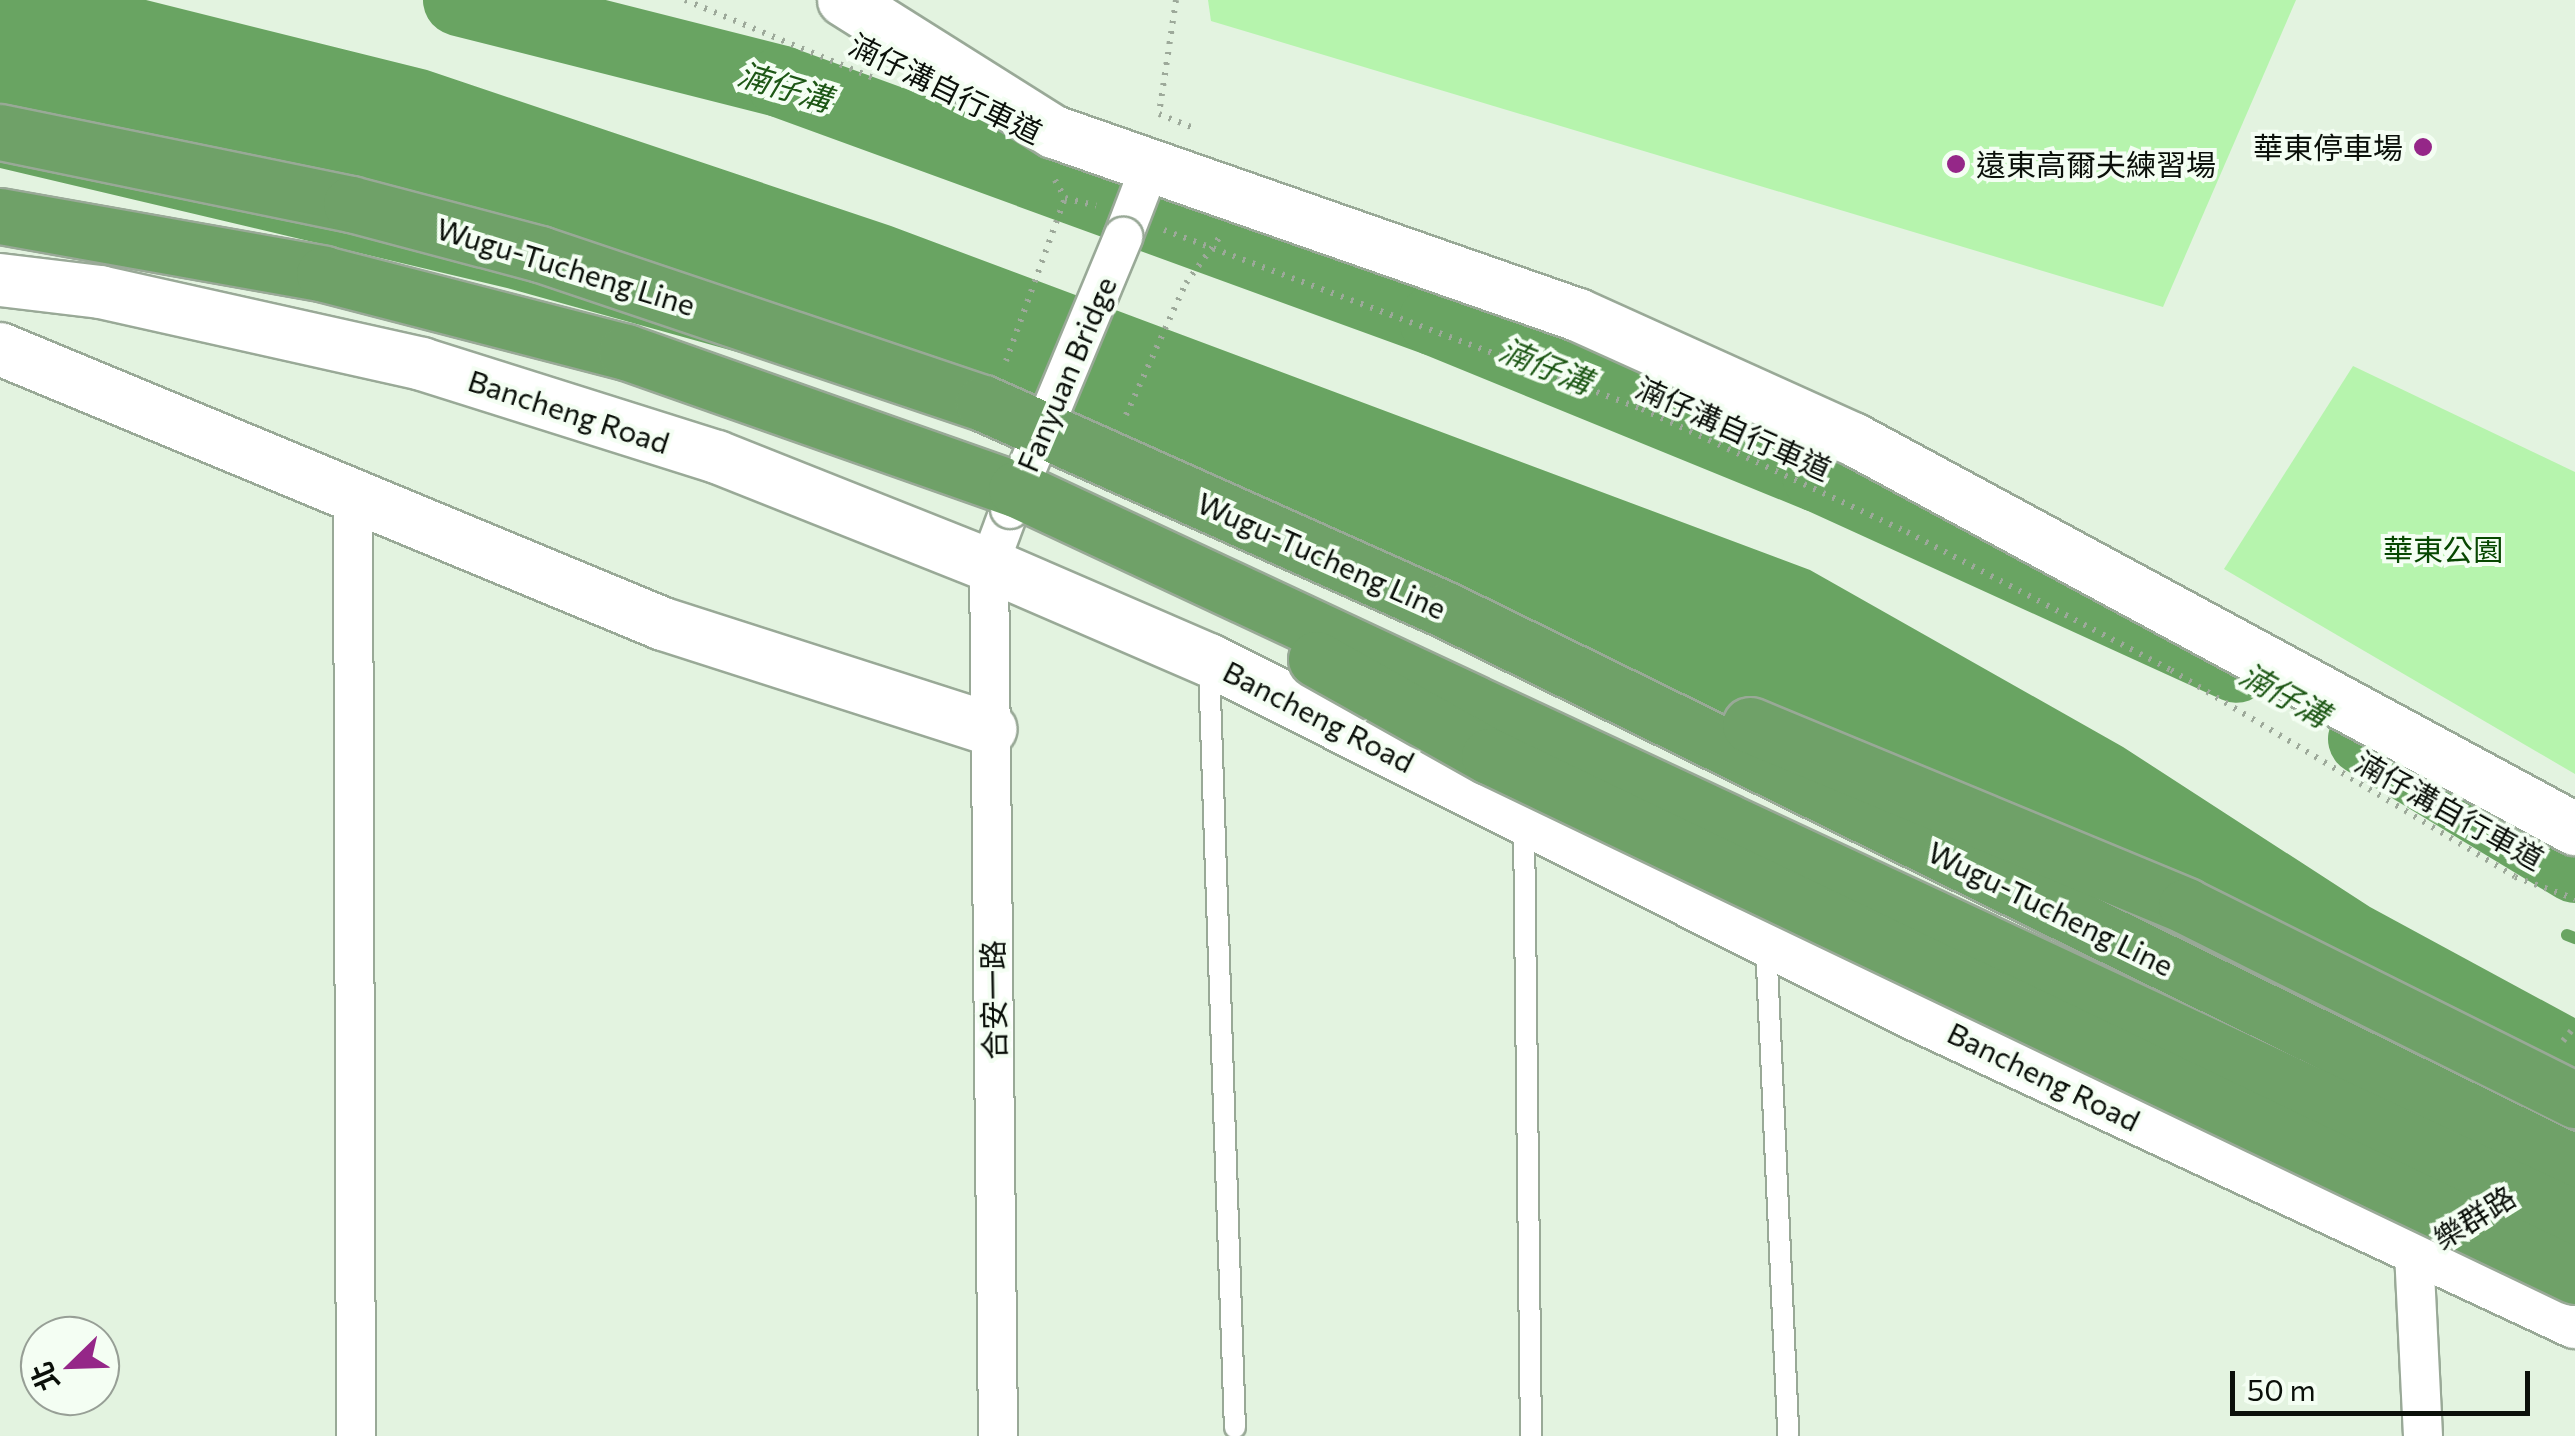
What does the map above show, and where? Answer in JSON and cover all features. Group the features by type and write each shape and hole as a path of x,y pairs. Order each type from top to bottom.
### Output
{"highway":[{"name":"Wugu-Tucheng Line","path":"0,132 351,204 706,308 983,402 1446,610 2553,1167"},
{"name":"Wugu-Tucheng Line","path":"0,216 324,274 626,352 1013,500 2575,1218"},
{"path":"1013,500 1489,756 2575,1276"},
{"path":"1446,610 1943,799 2186,906 2575,1100"}],"street":[{"path":"844,0 1054,132 1135,208 1238,202 1578,315 1852,439 2575,830"},
{"name":"Fanyuan Bridge","path":"989,564 1135,208"},
{"name":"Bancheng Road","path":"0,280 100,292 422,364 717,457 989,564 1209,660 1766,941 2414,1254 2575,1322"},
{"path":"0,350 353,501 663,624 990,729"},
{"path":"353,501 356,1436"},
{"name":"合安一路","path":"989,564 998,1436"},
{"name":"樂群路","path":"2423,1436 2414,1254 2553,1167 2575,1130"}],"lane":[{"path":"1209,660 1235,1428"},
{"path":"1524,821 1530,1436"},
{"path":"1766,941 1788,1436"}],"path":[{"name":"湳仔溝自行車道","path":"685,0 883,82"},
{"path":"1176,0 1158,114 1208,134"},
{"name":"湳仔溝自行車道","path":"1050,172 1066,198 1135,208 1205,248 1642,409 1907,532 2171,670 2515,877 2575,898"},
{"path":"998,381 1061,226 1066,198"},
{"path":"1121,426 1186,283 1205,248 1223,235 1238,202"}],"green space":[{"name":"遠東高爾夫練習場","path":"1208,0 2296,0 2163,307 1211,21"},
{"name":"華東公園","path":"2353,366 2575,472 2575,774 2224,569"}],"shaded area":[{"path":"0,0 146,0 427,70 891,226 1810,570 2123,747 2370,907 2575,1018 2575,1170 2443,1076 1928,878 1700,758 927,405 507,288 0,168"}],"waterway":[{"name":"湳仔溝","path":"459,0 782,82 1435,320 1818,476 2237,667"},
{"name":"湳仔溝","path":"2364,739 2575,867"},
{"path":"2567,935 2575,938"}],"place":[{"name":"華東停車場","path":"2423,147"},
{"name":"遠東高爾夫練習場","path":"1956,164"}]}
